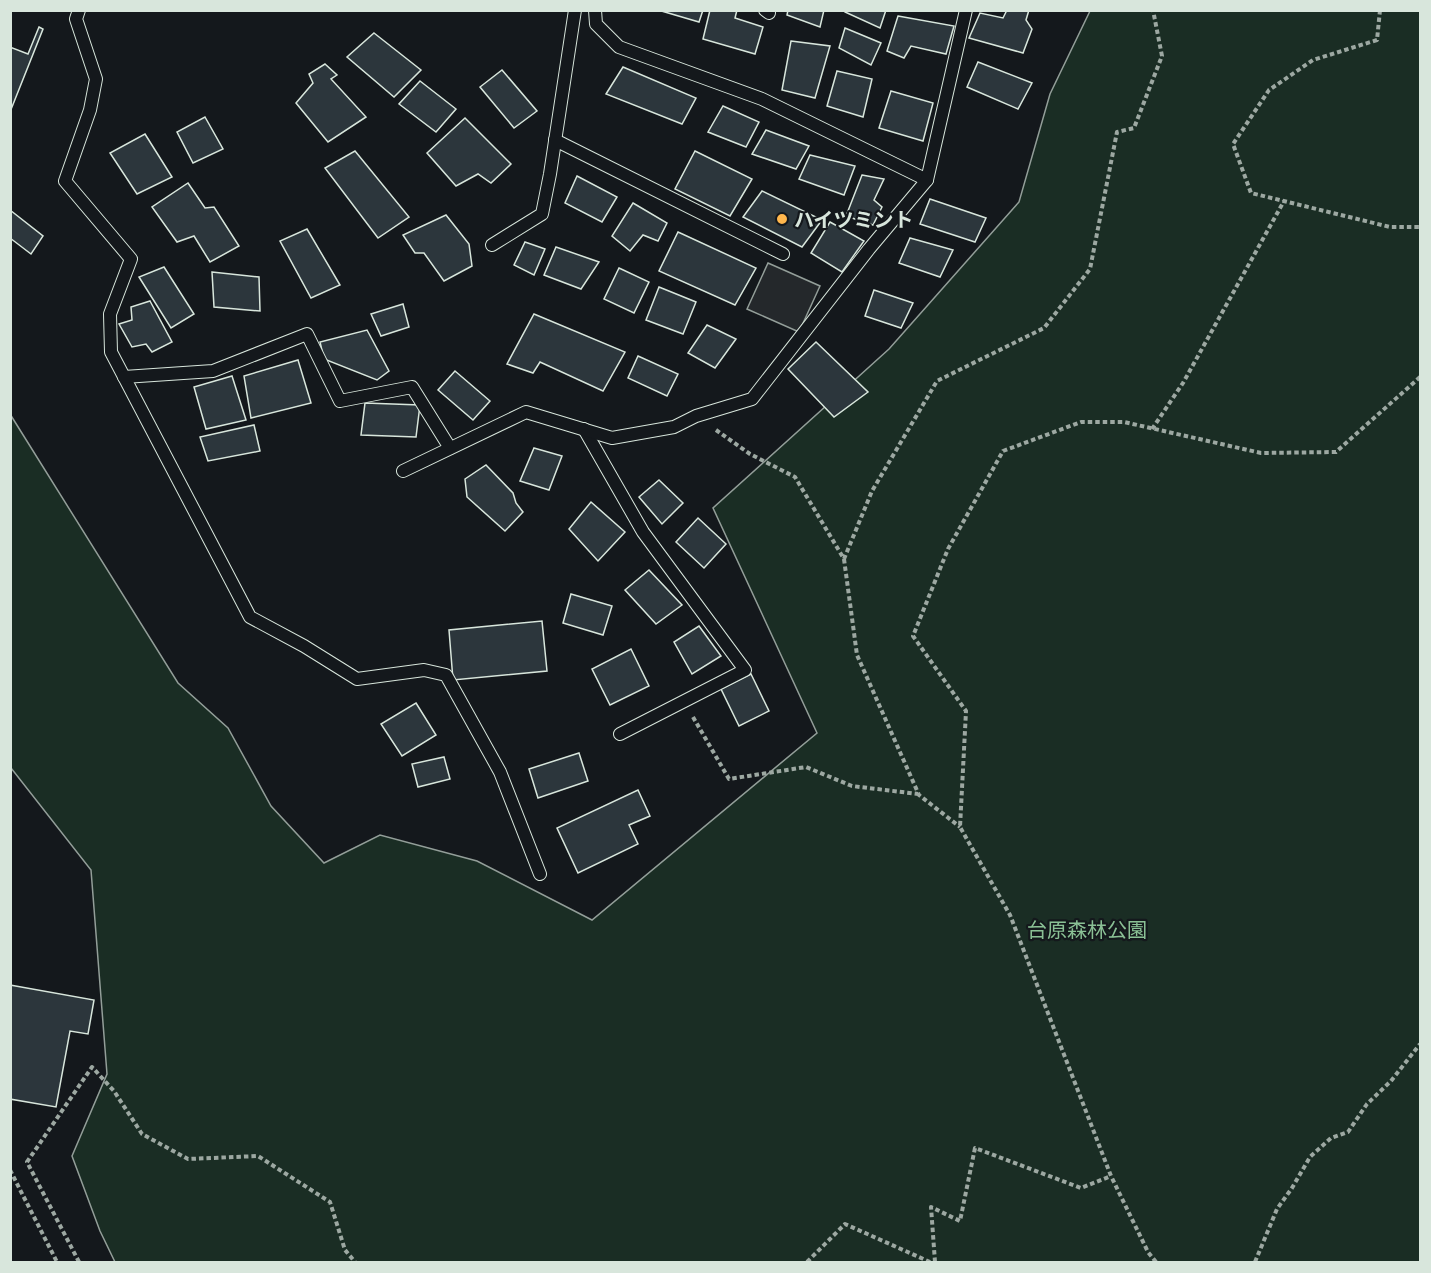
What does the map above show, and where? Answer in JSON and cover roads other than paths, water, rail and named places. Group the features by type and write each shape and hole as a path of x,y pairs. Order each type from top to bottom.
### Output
{"lane":[{"path":"78,10 76,19 96,79 90,110 65,181 131,259 110,314 111,352 250,617 304,646 357,679 424,670 446,675 500,772 540,874"},
{"path":"492,245 542,214 575,10"},
{"path":"595,10 596,24 619,47 762,99 927,180"},
{"path":"403,471 526,412 612,438 674,427 696,416 752,399 869,249 927,180 966,10"},
{"path":"555,140 783,254"},
{"path":"124,377 213,371 307,333 340,401 412,387 450,448"},
{"path":"584,429 643,532 745,670 620,734"}],"place":[{"name":"ハイツミント","path":"782,219"}],"park label":[{"name":"台原森林公園","path":"1087,929"}]}
